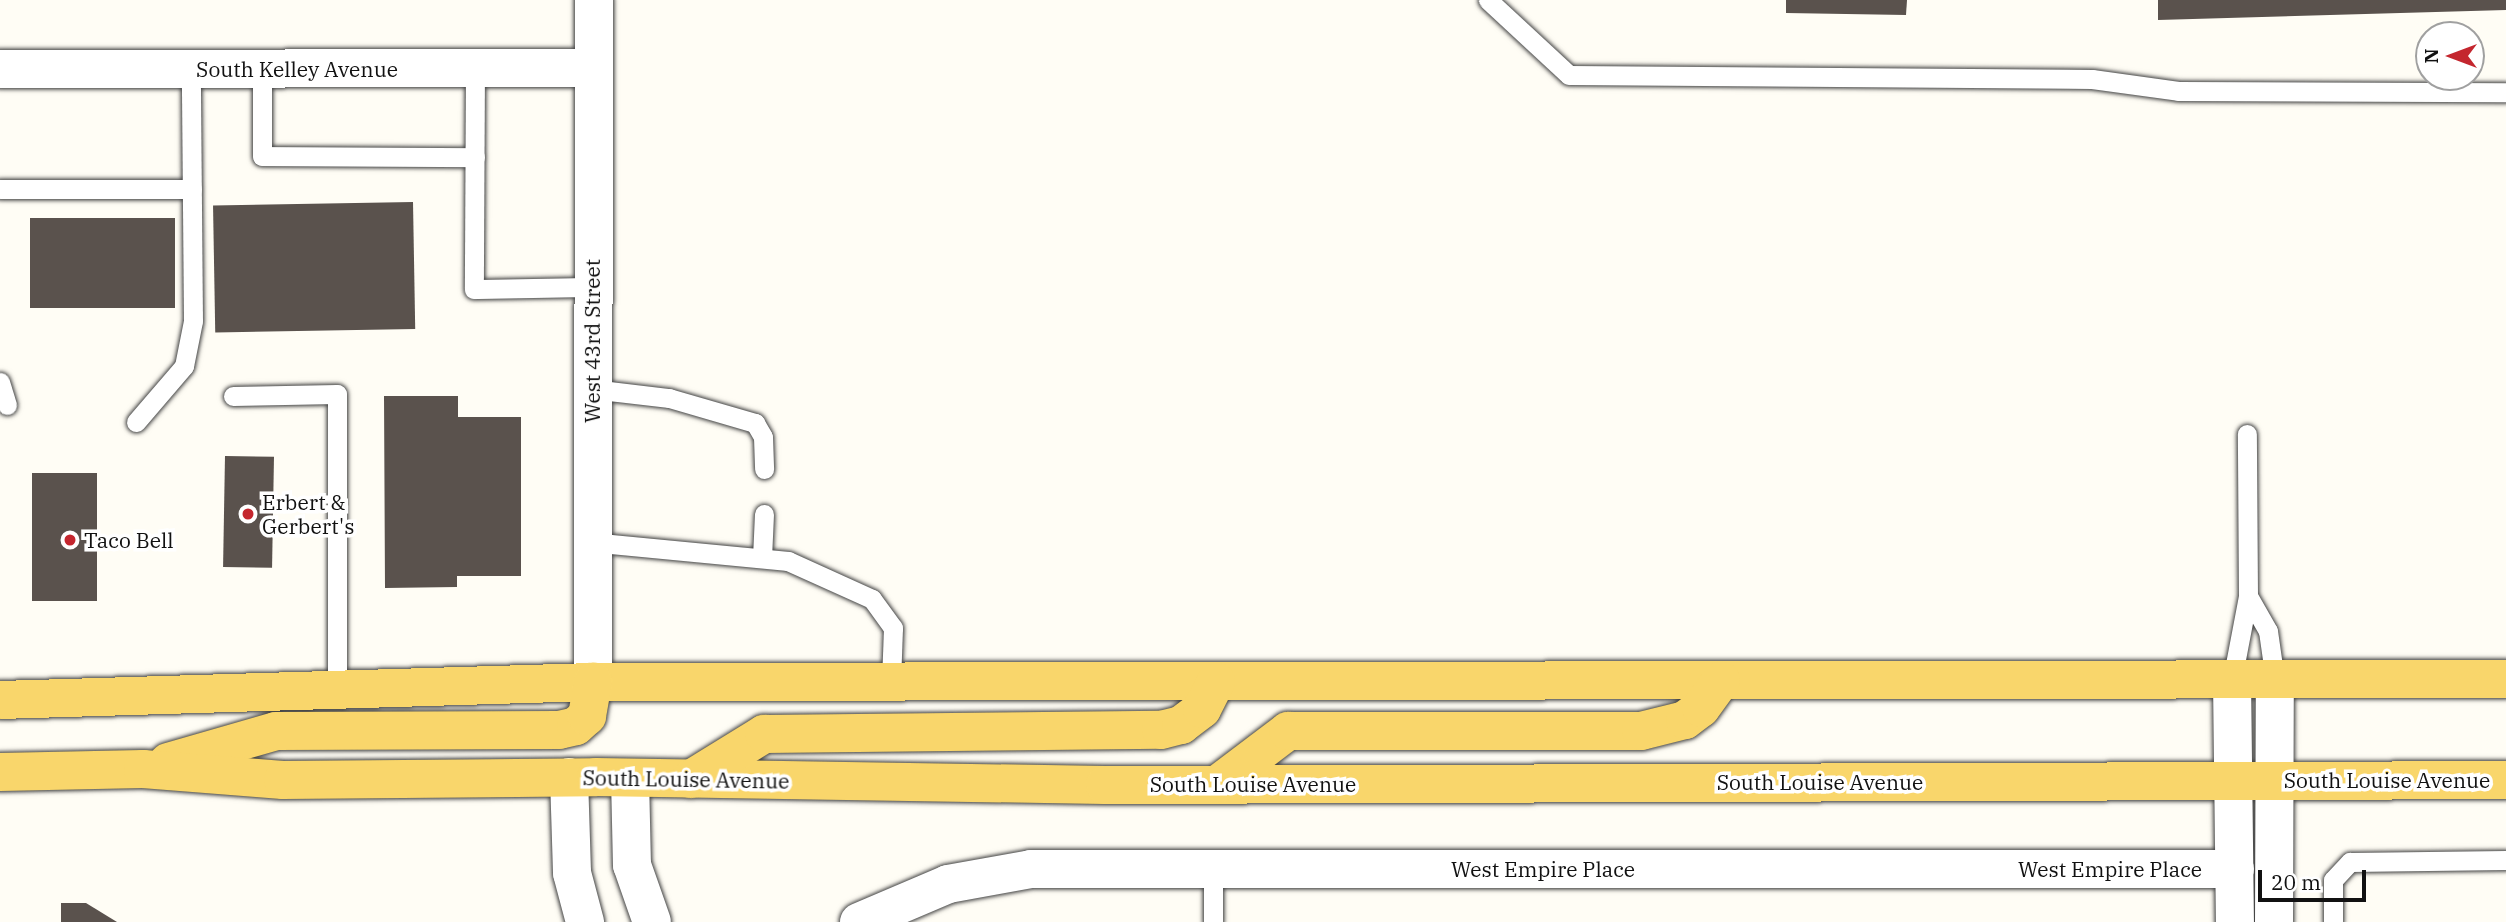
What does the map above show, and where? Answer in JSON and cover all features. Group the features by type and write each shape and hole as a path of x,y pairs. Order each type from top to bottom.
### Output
{"main road":[{"path":"0,700 593,682 2506,679"},
{"path":"1218,784 1288,731 1642,731 1685,720 1701,708 1721,680"},
{"path":"691,779 764,734 1161,730 1181,725 1202,709 1216,681"},
{"path":"143,769 275,731 559,730 576,726 587,716 593,682"},
{"name":"South Louise Avenue","path":"0,772 143,769 283,780 569,777 1218,784 2506,780"}],"street":[{"name":"West 43rd Street","path":"593,682 590,542 594,0"},
{"name":"South Kelley Avenue","path":"0,69 594,68"},
{"path":"2232,680 2235,922"},
{"path":"2274,922 2275,680"},
{"path":"569,777 572,873 584,922"},
{"path":"630,778 632,865 652,922"},
{"name":"West Empire Place","path":"859,922 948,884 1031,869 2235,869"}],"lane":[{"path":"1488,0 1569,75 2092,79 2178,91 2506,92"},
{"path":"136,422 184,366 193,321 191,69"},
{"path":"262,69 262,156 475,157"},
{"path":"475,69 474,289 592,287"},
{"path":"0,190 192,189"},
{"path":"0,382 7,405"},
{"path":"592,389 669,398 755,423 763,437 764,469"},
{"path":"233,396 337,394 337,689"},
{"path":"2232,680 2248,596 2247,434"},
{"path":"762,558 764,514"},
{"path":"590,542 788,561 872,599 893,628 891,682"},
{"path":"2248,596 2268,631 2275,680"},
{"path":"2333,922 2333,880 2350,862 2506,860"},
{"path":"1213,869 1213,922"}],"building":[{"path":"1786,0 1907,0 1906,15 1786,13"},
{"path":"2158,0 2506,0 2506,10 2158,20"},
{"path":"413,202 415,329 215,332 213,205"},
{"path":"30,218 175,218 175,308 30,308"},
{"path":"384,396 458,396 458,417 521,417 521,576 457,576 457,587 385,588"},
{"path":"225,456 274,457 272,568 223,567"},
{"path":"32,473 97,473 97,601 32,601"},
{"path":"61,903 86,903 117,922 61,922"}],"place":[{"name":"Erbert & Gerbert's","path":"248,514"},
{"name":"Taco Bell","path":"70,540"}]}
